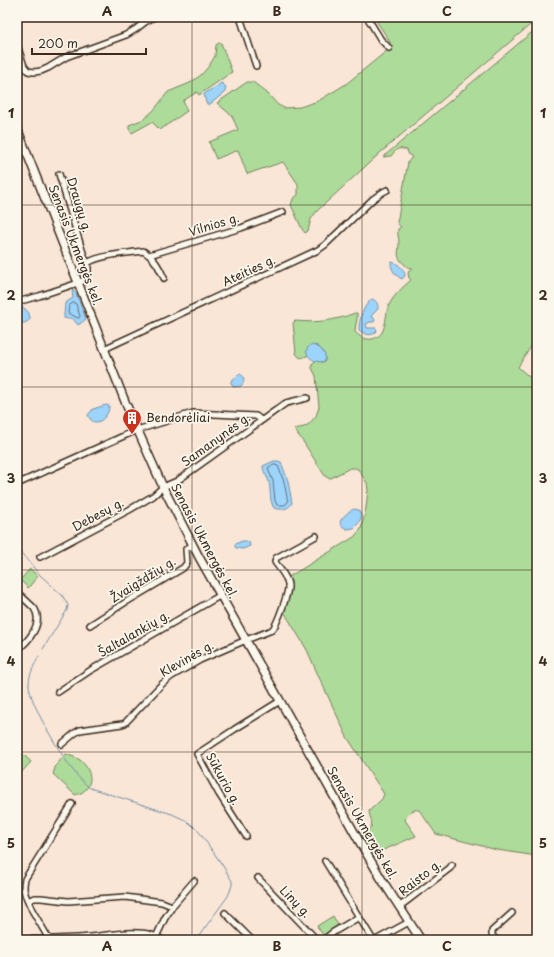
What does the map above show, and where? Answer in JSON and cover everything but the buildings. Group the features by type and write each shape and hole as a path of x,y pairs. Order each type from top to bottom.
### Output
{"main road":[{"name":"Senasis Ukmergės kel.","path":"17,128 104,349 137,430 163,487 193,545 364,850 421,940"}],"street":[{"path":"17,45 24,66 28,71 41,71 66,57 126,35 154,17"},
{"path":"240,17 256,66"},
{"path":"367,17 389,48"},
{"name":"Draugų g.","path":"59,174 87,263"},
{"name":"Ateities g.","path":"104,349 318,250 326,245 373,199 387,190"},
{"name":"Vilnios g.","path":"87,263 102,257 143,251 149,255 241,228 284,212"},
{"path":"149,255 153,258 164,278"},
{"path":"17,302 81,282 86,278 88,272 87,263"},
{"name":"Samanynės g.","path":"163,487 177,481 286,403 306,398"},
{"name":"Samanynės g.","path":"17,484 137,430 193,413 256,416 261,420"},
{"name":"Debesų g.","path":"40,556 130,510 153,496 163,487"},
{"name":"Klevinės g.","path":"62,744 80,730 125,723 162,684 172,676 200,660 272,630 280,614 288,590 288,584 275,562 276,558 316,536"},
{"name":"Žvaigždžių g.","path":"90,625 183,568 188,563 186,549 193,545"},
{"path":"17,592 36,610 38,618 36,627 26,643 17,650"},
{"name":"Šaltalankių g.","path":"58,692 91,670 221,595"},
{"name":"Sūkurio g.","path":"246,836 219,794 197,754 280,701"},
{"path":"49,938 32,910 24,893 25,879 72,804"},
{"path":"325,861 373,940"},
{"name":"Raisto g.","path":"399,907 444,873 452,865"},
{"name":"Linų g.","path":"258,878 317,940"},
{"path":"156,937 172,906 194,881"},
{"path":"28,902 34,898 68,902 125,897 162,902 172,906"},
{"path":"225,913 252,940"},
{"path":"496,940 492,935 492,931 512,913"},
{"path":"324,940 332,933 358,917"},
{"path":"376,940 409,922"},
{"path":"17,939 79,939 110,934 142,934 151,935 163,940"}],"green space":[{"path":"374,17 537,17 537,19 380,153 317,211 311,219 308,231 305,233 291,205 293,199 298,195 298,184 283,162 247,174 238,150 216,159 209,142 238,130 232,116 217,103 247,82 253,82 267,93 278,105 284,108 300,107 318,101 346,84 389,49 390,42"},
{"path":"537,28 537,337 518,367 537,384 537,856 497,850 436,834 419,810 410,812 405,820 416,836 372,855 361,837 371,827 372,823 369,811 382,799 384,794 347,737 307,650 283,610 287,578 354,537 361,529 366,508 368,490 367,483 358,469 355,468 350,468 331,478 325,476 294,429 304,427 316,416 319,407 316,376 312,368 312,364 315,361 325,361 323,351 316,345 307,353 309,355 301,358 297,355 293,323 295,321 325,321 357,313 355,332 357,334 363,338 372,339 381,334 385,325 389,305 402,288 411,280 408,273 413,268 409,268 399,259 398,229 401,227 397,223 408,162 412,157 409,155 407,150 399,149 396,150 391,156 383,157"},
{"path":"221,43 232,72 199,95 197,92 183,101 187,111 160,130 152,122 132,133 129,129 129,125 144,119 154,110 168,92 190,83 201,75 215,56 216,45"},
{"path":"30,569 38,576 28,588 20,580"},
{"path":"17,748 31,762 17,777"},
{"path":"66,754 80,760 89,772 90,781 88,786 81,793 75,795 53,774 56,765"},
{"path":"333,916 338,925 323,935 317,926"}],"water":[{"path":"221,83 226,87 225,92 209,105 206,103 204,94"},
{"path":"392,262 399,265 404,271 405,276 402,279 393,270 391,266"},
{"path":"73,290 76,293 86,319 78,325 73,319 64,318 65,303 73,298"},
{"path":"372,299 377,303 378,309 371,317 374,318 375,321 366,324 367,328 376,328 377,331 368,335 359,330 359,326 364,309"},
{"path":"21,307 28,312 30,317 27,322 24,323 17,321 17,309"},
{"path":"311,345 324,352 325,361 316,361 309,357 307,351"},
{"path":"240,374 244,378 243,383 241,386 234,387 231,381"},
{"path":"106,405 109,406 109,410 101,420 94,422 91,420 88,415 93,409"},
{"path":"274,461 281,462 288,481 292,503 284,509 274,508 272,505 269,482 263,468 263,466"},
{"path":"354,509 358,510 361,517 358,524 354,528 347,529 342,526 340,522 346,514"},
{"path":"242,541 249,542 250,546 243,549 235,547 235,544"}],"waterway":[{"path":"17,548 40,575 62,595 68,605 67,610 43,649"},
{"path":"39,656 32,669 29,684 30,692 47,730 70,766 82,781 90,788 172,814 185,820 200,833 232,881 228,896 196,940"}],"place":[{"name":"Bendorėliai","path":"132,435"}]}
